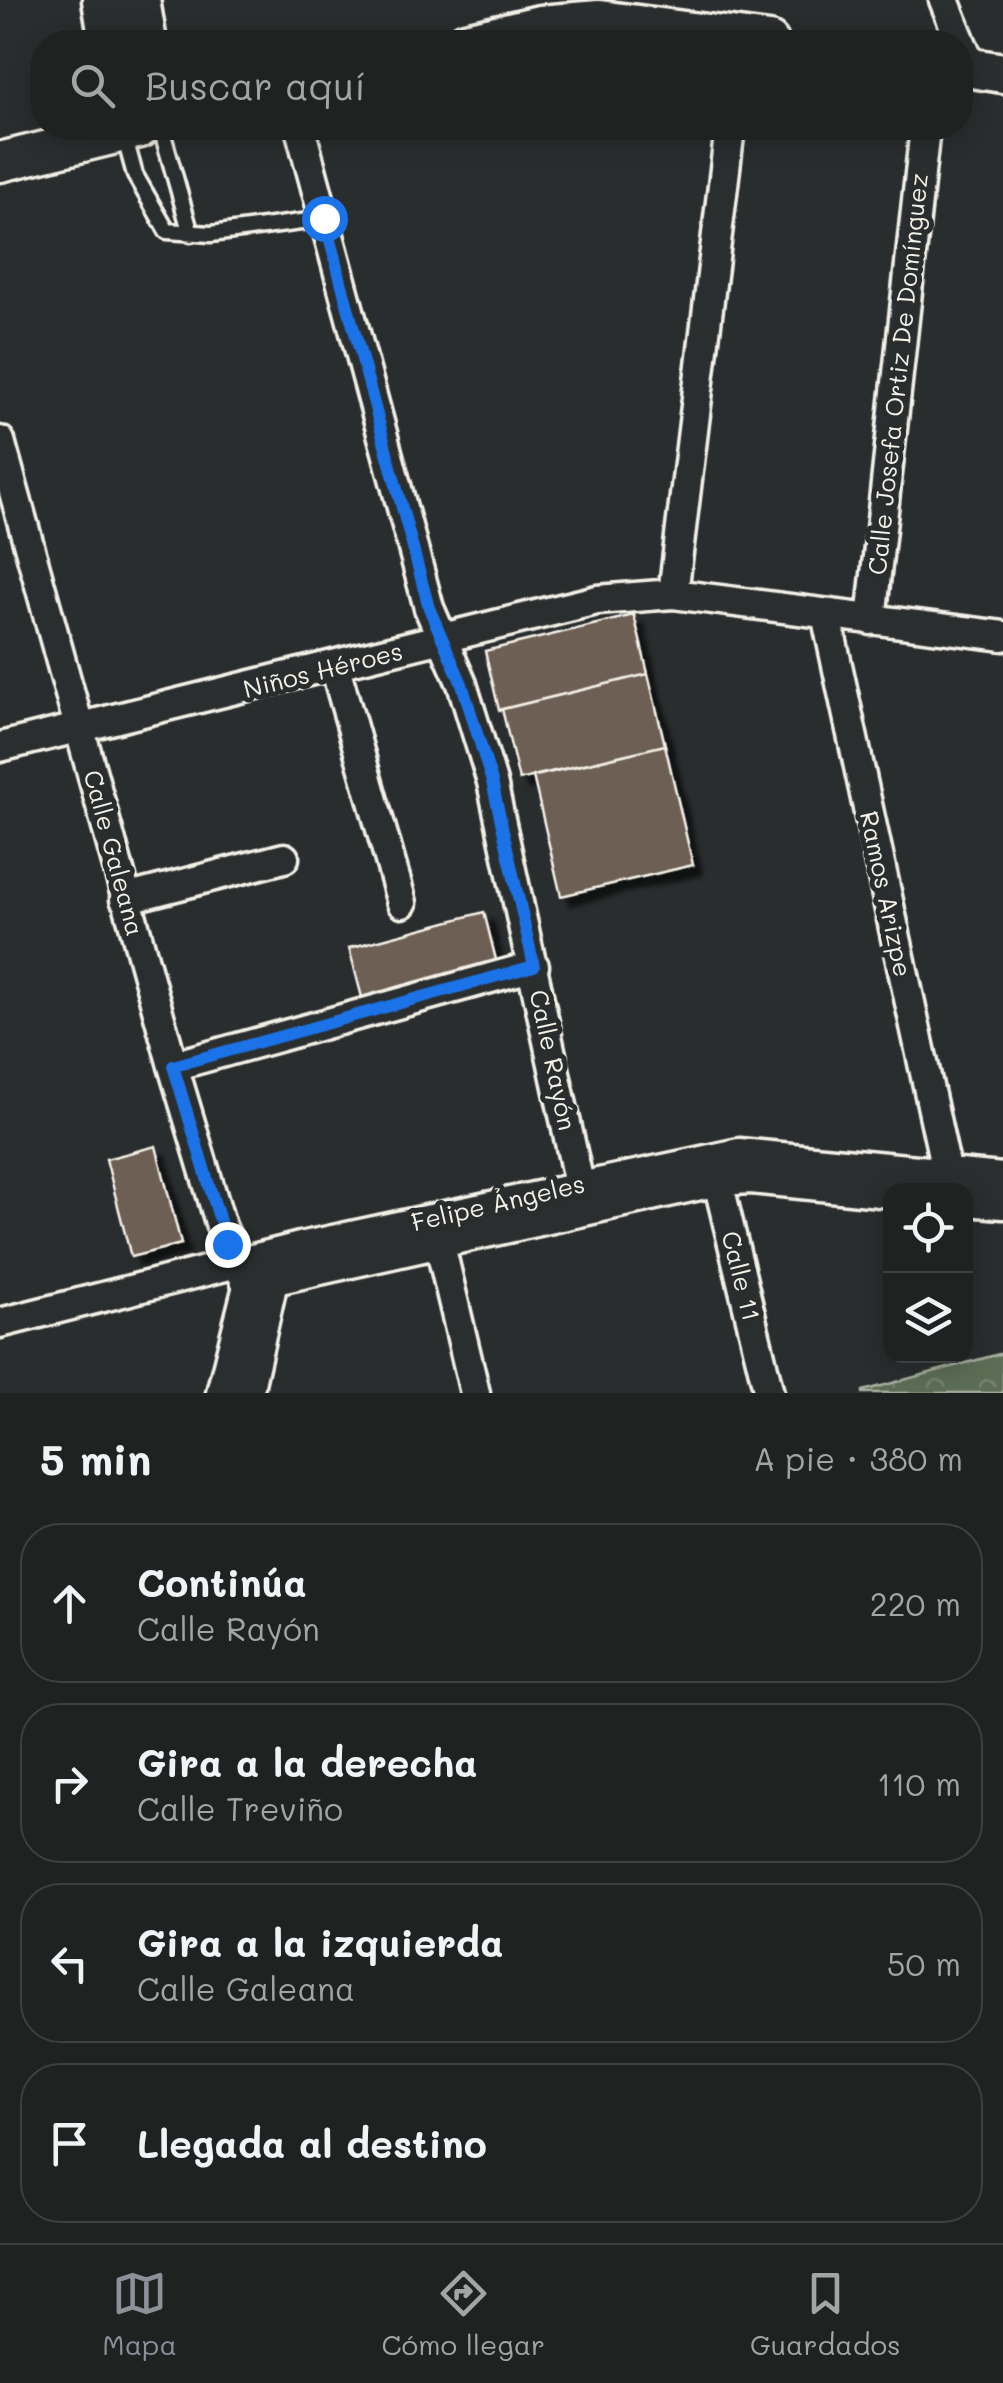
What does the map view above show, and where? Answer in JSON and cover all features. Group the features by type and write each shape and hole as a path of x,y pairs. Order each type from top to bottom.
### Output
{"street":[{"path":"102,0 107,30"},
{"path":"140,0 145,30"},
{"path":"944,0 959,30"},
{"path":"515,30 598,20 670,30"},
{"path":"0,162 89,140"},
{"name":"Calle Rayón","path":"303,140 429,608 462,684 492,782 579,1184"},
{"path":"673,594 729,140"},
{"name":"Calle Josefa Ortiz De Domínguez","path":"872,620 924,140"},
{"name":"Calle Galeana","path":"0,441 173,1066 256,1271"},
{"name":"Niños Héroes","path":"0,747 597,600 673,594 1003,636"},
{"name":"Ramos Arizpe","path":"826,614 947,1174"},
{"path":"335,667 402,903"},
{"path":"126,900 284,858"},
{"path":"173,1066 534,966"},
{"name":"Felipe Ángeles","path":"0,1323 715,1170 759,1153 1003,1178"},
{"name":"Felipe Ángeles","path":"437,1230 579,1184 715,1170 751,1179 883,1192"},
{"name":"Calle 11","path":"715,1170 769,1393"},
{"path":"973,1201 1003,1204"},
{"path":"437,1230 474,1393"},
{"path":"221,1393 256,1271"},
{"path":"248,1393 256,1271"}],"lane":[{"path":"136,140 134,176 167,231 191,234 324,218"},
{"path":"143,140 191,234"}],"green space":[{"path":"1003,1353 1003,1393 863,1393 863,1391"}],"building":[{"path":"634,615 648,674 499,710 485,651"},
{"path":"648,674 665,745 519,780 502,709"},
{"path":"665,745 693,865 561,896 533,776"},
{"path":"484,912 498,968 364,1005 349,948"},
{"path":"156,1146 181,1244 131,1257 106,1159"}],"route":[{"path":"227,1244 173,1066 534,966 492,782 462,684 429,608 324,218"}]}
